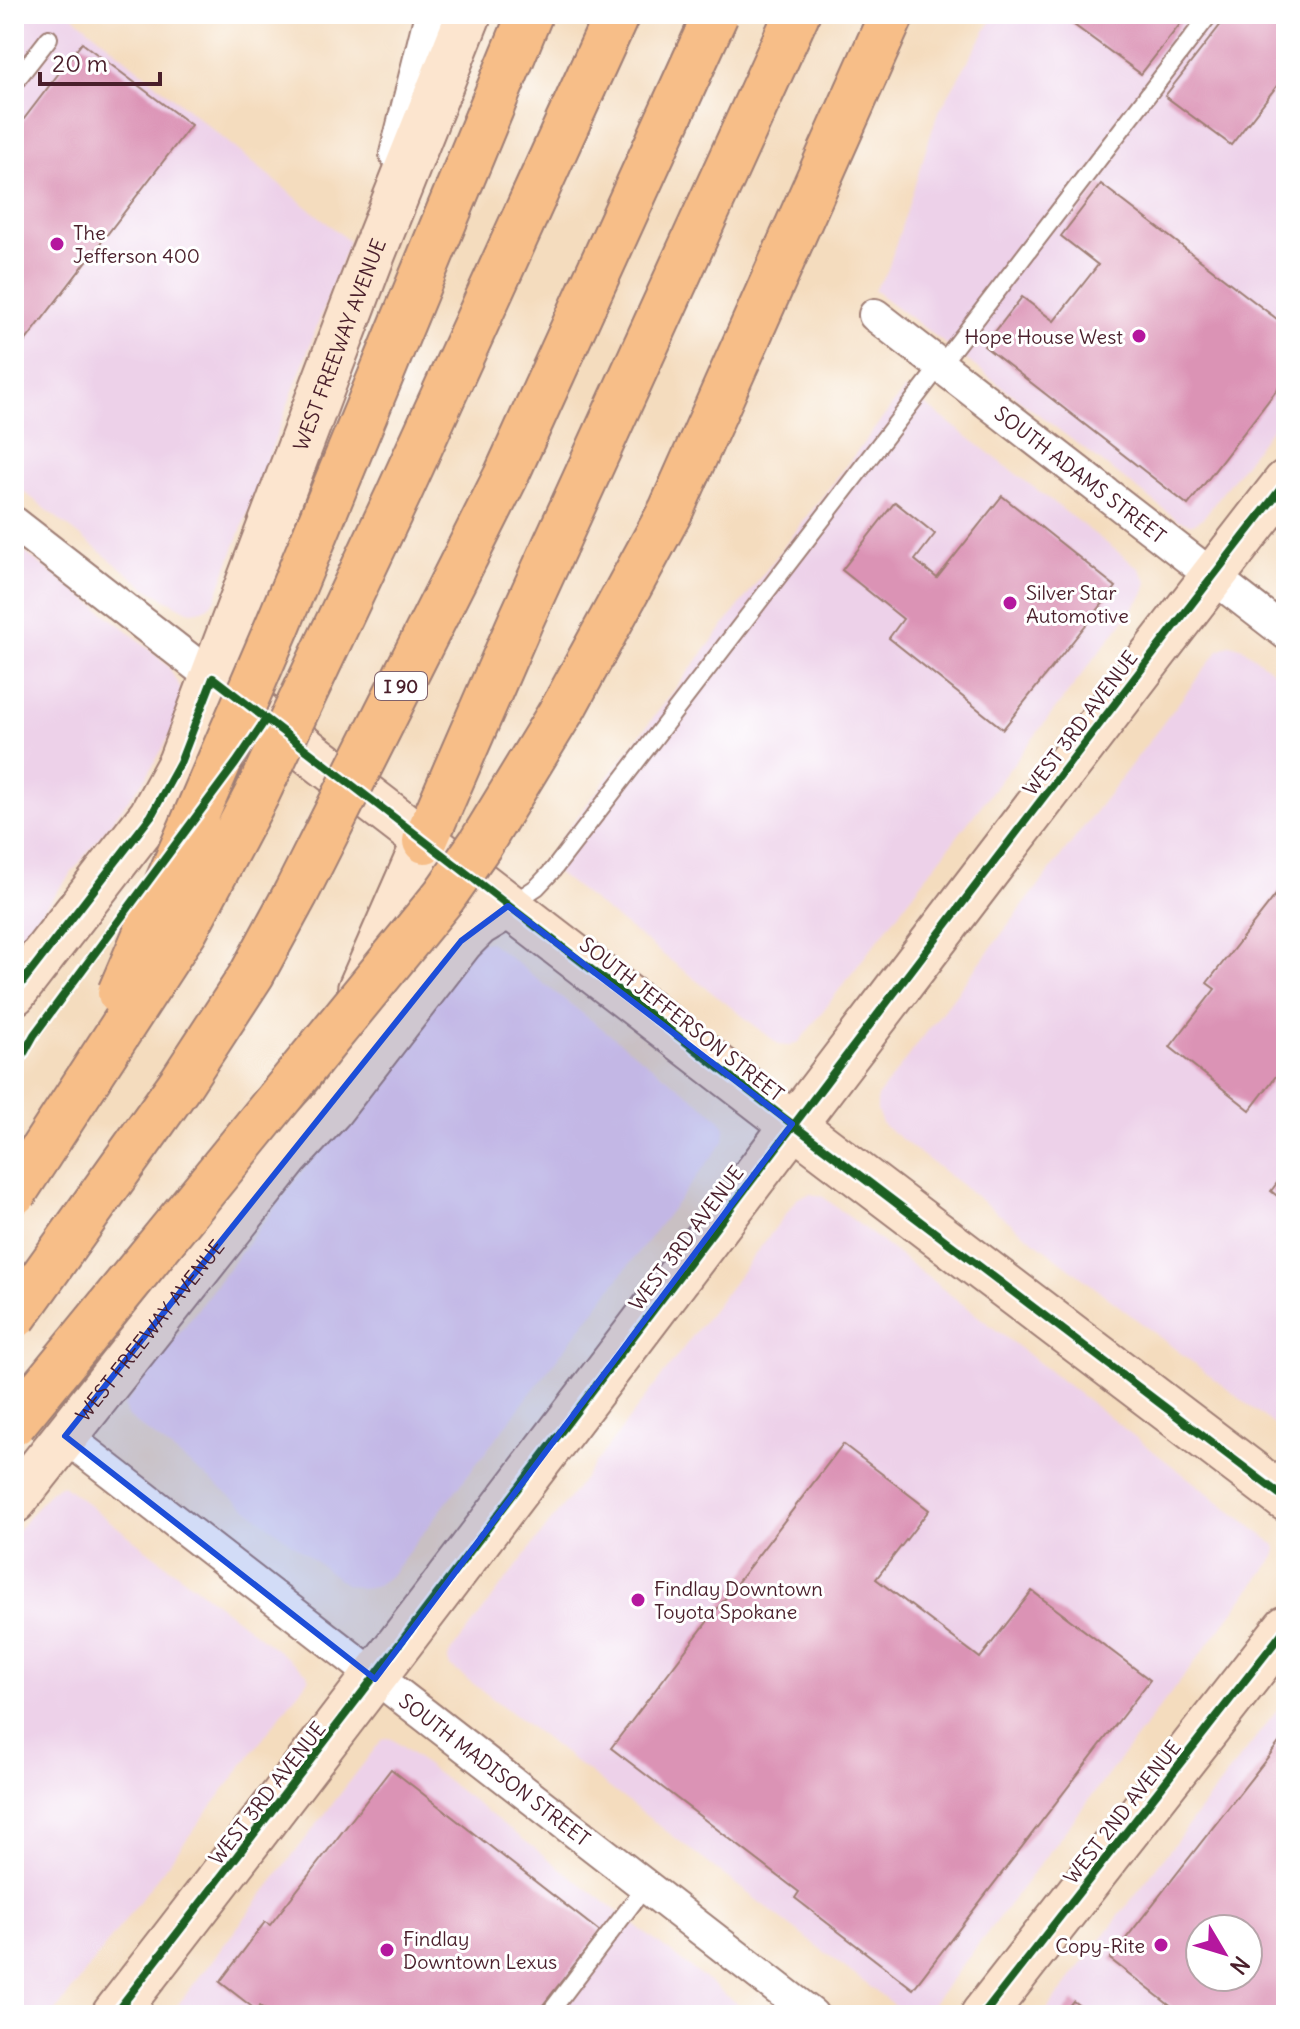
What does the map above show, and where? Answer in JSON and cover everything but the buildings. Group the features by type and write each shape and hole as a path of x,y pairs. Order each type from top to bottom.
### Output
{"highway":[{"path":"15,1192 114,1007 278,625 530,14"},
{"path":"15,1192 185,930 257,794 399,493 617,14"},
{"name":"I 90","path":"14,1317 181,1083 252,974 289,907 505,478 716,14"},
{"path":"425,841 521,620 797,14"},
{"path":"14,1423 444,896 481,843 565,705 671,510 892,14"}],"main road":[{"name":"WEST FREEWAY AVENUE","path":"14,993 151,816 180,763 371,259 469,14"},
{"name":"WEST 3RD AVENUE","path":"114,2015 375,1679 792,1124 1286,482"},
{"name":"SOUTH JEFFERSON STREET","path":"213,678 1286,1499"},
{"name":"WEST FREEWAY AVENUE","path":"286,1158 425,841"},
{"name":"WEST FREEWAY AVENUE","path":"14,1501 286,1158 330,1110 461,941 478,924 508,906"},
{"name":"WEST 2ND AVENUE","path":"983,2015 1286,1628"}],"street":[{"path":"371,259 431,14"},
{"name":"SOUTH ADAMS STREET","path":"875,315 1286,633"},
{"name":"SOUTH JEFFERSON STREET","path":"14,523 213,678"},
{"name":"SOUTH MADISON STREET","path":"65,1436 812,2015"}],"lane":[{"path":"508,906 537,887 553,870 1210,14"},
{"path":"14,83 49,38"},
{"path":"548,2015 645,1887"}],"highlighted area":[{"path":"508,906 792,1124 375,1679 65,1436 461,941"}],"shaded area":[{"path":"14,14 71,14 349,241 215,600 203,610 188,611 149,590 14,484"},
{"path":"995,14 1286,14 1286,409 1203,518 1193,524 1178,520 874,290 887,272 937,115"},
{"path":"905,389 1139,568 1147,581 1144,594 799,1042 790,1046 780,1045 543,862"},
{"path":"14,544 126,629 169,667 183,694 173,730 147,776 14,947"},
{"path":"1231,644 1243,648 1286,681 1286,1434 883,1125 877,1111 877,1097 1219,650"},
{"path":"477,942 489,942 717,1116 725,1128 724,1141 391,1575 377,1585 363,1589 345,1584 127,1416 124,1406"},
{"path":"810,1194 822,1196 1274,1544 1277,1550 1275,1557 924,2015 907,2015 450,1666 448,1660 798,1198"},
{"path":"63,1485 307,1673 309,1678 53,2015 14,2015 14,1535 51,1490"},
{"path":"1286,1698 1286,2015 1043,2015"},
{"path":"387,1738 752,2015 170,2015 381,1741"}],"cycle path":[{"path":"114,2015 1286,482"},
{"path":"14,993 151,816 180,763 213,678 1286,1499"},
{"path":"14,1071 34,1035 266,719"},
{"path":"983,2015 1286,1628"}],"place":[{"name":"The Jefferson 400","path":"57,244"},
{"name":"Hope House West","path":"1139,336"},
{"name":"Silver Star Automotive","path":"1010,603"},
{"name":"Findlay Downtown Toyota Spokane","path":"638,1600"},
{"name":"Copy-Rite","path":"1161,1945"},
{"name":"Findlay Downtown Lexus","path":"387,1950"}]}
